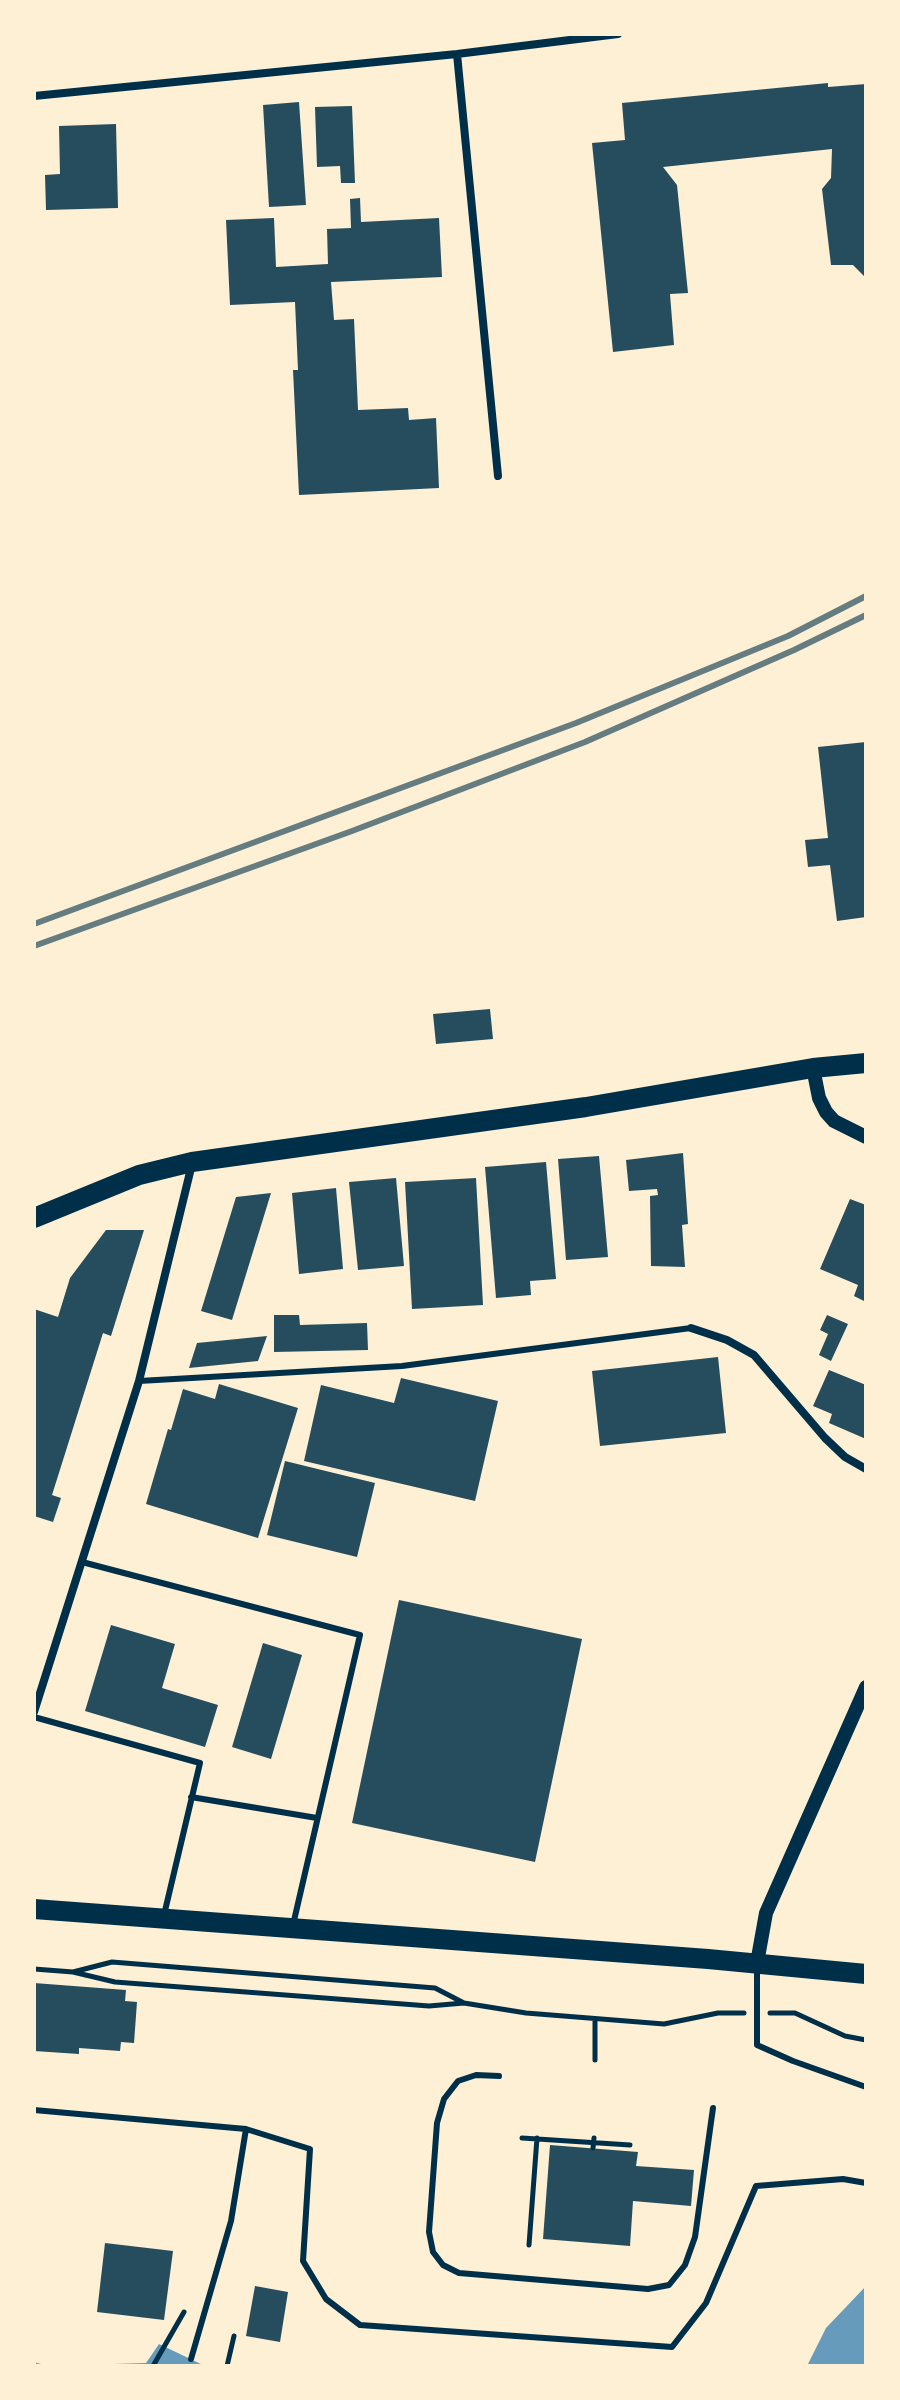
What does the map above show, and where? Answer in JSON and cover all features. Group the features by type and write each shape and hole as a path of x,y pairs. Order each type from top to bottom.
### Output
{"main road":[{"path":"34,1218 139,1175 192,1162 586,1107 813,1068 866,1063"},
{"path":"34,1909 757,1963 866,1974"}],"street":[{"path":"34,96 457,54 618,34"},
{"path":"457,54 498,476"},
{"path":"813,1068 819,1098 826,1112 834,1121 866,1137"},
{"path":"34,1714 139,1381 192,1162"},
{"path":"691,1328 727,1340 754,1355 825,1438 845,1457 866,1469"},
{"path":"757,1963 766,1913 866,1687"}],"lane":[{"path":"139,1381 402,1366 691,1328"},
{"path":"82,1562 360,1635 292,1929"},
{"path":"34,1714 200,1763 164,1919"},
{"path":"191,1797 317,1818"},
{"path":"757,1963 757,2045 866,2087"},
{"path":"499,2076 476,2075 458,2081 444,2099 437,2123 429,2232 433,2252 443,2265 459,2273 648,2289 669,2285 685,2265 695,2237 713,2108"},
{"path":"34,2110 246,2129 310,2149 303,2261 326,2299 360,2325 672,2347 706,2303 756,2186 843,2179 866,2183"},
{"path":"191,2359 231,2221 246,2129"}],"path":[{"path":"73,1972 112,1962 435,1988 464,2003 487,2009 664,2024 718,2013"},
{"path":"34,1969 73,1972 131,1983 429,2006 464,2003"},
{"path":"795,2013 845,2036 866,2040"},
{"path":"595,2019 595,2060"},
{"path":"522,2138 630,2145"},
{"path":"529,2245 537,2138"},
{"path":"153,2366 184,2312"},
{"path":"227,2366 234,2336"}],"water":[{"path":"866,2286 866,2366 807,2366 826,2328"},
{"path":"159,2344 205,2366 48,2366 146,2363"}],"building":[{"path":"828,83 828,87 866,84 866,278 853,265 831,265 822,189 831,178 832,149 663,167 677,185 688,293 670,294 674,345 613,352 592,143 625,140 622,103"},
{"path":"299,102 306,205 269,207 263,105"},
{"path":"352,106 355,183 341,183 340,166 317,167 315,107"},
{"path":"116,124 118,208 46,210 45,175 60,174 59,126"},
{"path":"360,198 361,222 439,218 442,277 331,282 334,320 354,319 358,410 408,408 409,420 436,418 439,488 299,495 293,370 298,370 295,302 230,305 226,220 274,218 276,267 328,264 327,229 351,228 350,199"},
{"path":"866,742 866,917 837,921 830,865 808,867 805,840 828,838 818,747"},
{"path":"490,1009 493,1039 436,1044 433,1014"},
{"path":"683,1153 688,1224 682,1225 685,1267 651,1266 650,1196 658,1195 657,1189 629,1191 626,1160"},
{"path":"599,1156 608,1257 566,1260 558,1159"},
{"path":"546,1162 556,1279 530,1281 531,1295 496,1298 485,1167"},
{"path":"396,1178 404,1266 358,1270 349,1182"},
{"path":"476,1178 483,1305 412,1309 405,1182"},
{"path":"336,1188 343,1269 299,1274 292,1193"},
{"path":"271,1193 232,1320 201,1311 236,1197"},
{"path":"850,1199 866,1205 866,1302 854,1296 858,1285 820,1269"},
{"path":"106,1230 144,1230 111,1336 103,1333 52,1495 61,1498 53,1522 34,1516 34,1309 58,1317 70,1278"},
{"path":"274,1315 299,1315 300,1325 367,1323 368,1350 274,1352"},
{"path":"827,1315 848,1324 831,1361 819,1355 828,1334 820,1330"},
{"path":"267,1336 258,1361 189,1368 197,1343"},
{"path":"718,1357 726,1433 600,1446 592,1371"},
{"path":"829,1370 866,1385 866,1439 829,1423 832,1414 813,1406"},
{"path":"401,1378 498,1401 475,1501 304,1461 321,1385 394,1403"},
{"path":"219,1384 298,1408 258,1538 146,1504 183,1389 215,1399"},
{"path":"285,1461 375,1483 357,1557 267,1535"},
{"path":"399,1600 582,1639 535,1862 352,1823"},
{"path":"111,1625 175,1644 162,1688 218,1705 205,1747 85,1711"},
{"path":"263,1643 302,1655 271,1759 232,1747"},
{"path":"34,1983 126,1990 125,2001 137,2002 134,2043 121,2042 120,2051 79,2048 79,2054 34,2051"},
{"path":"550,2145 638,2152 636,2166 694,2170 691,2206 633,2201 630,2246 543,2239"},
{"path":"105,2243 173,2251 164,2320 97,2312"},
{"path":"255,2286 288,2292 280,2342 246,2336"}],"railway":[{"path":"34,924 576,723 788,636 866,596"},
{"path":"34,946 352,831 585,742 866,615"}]}
